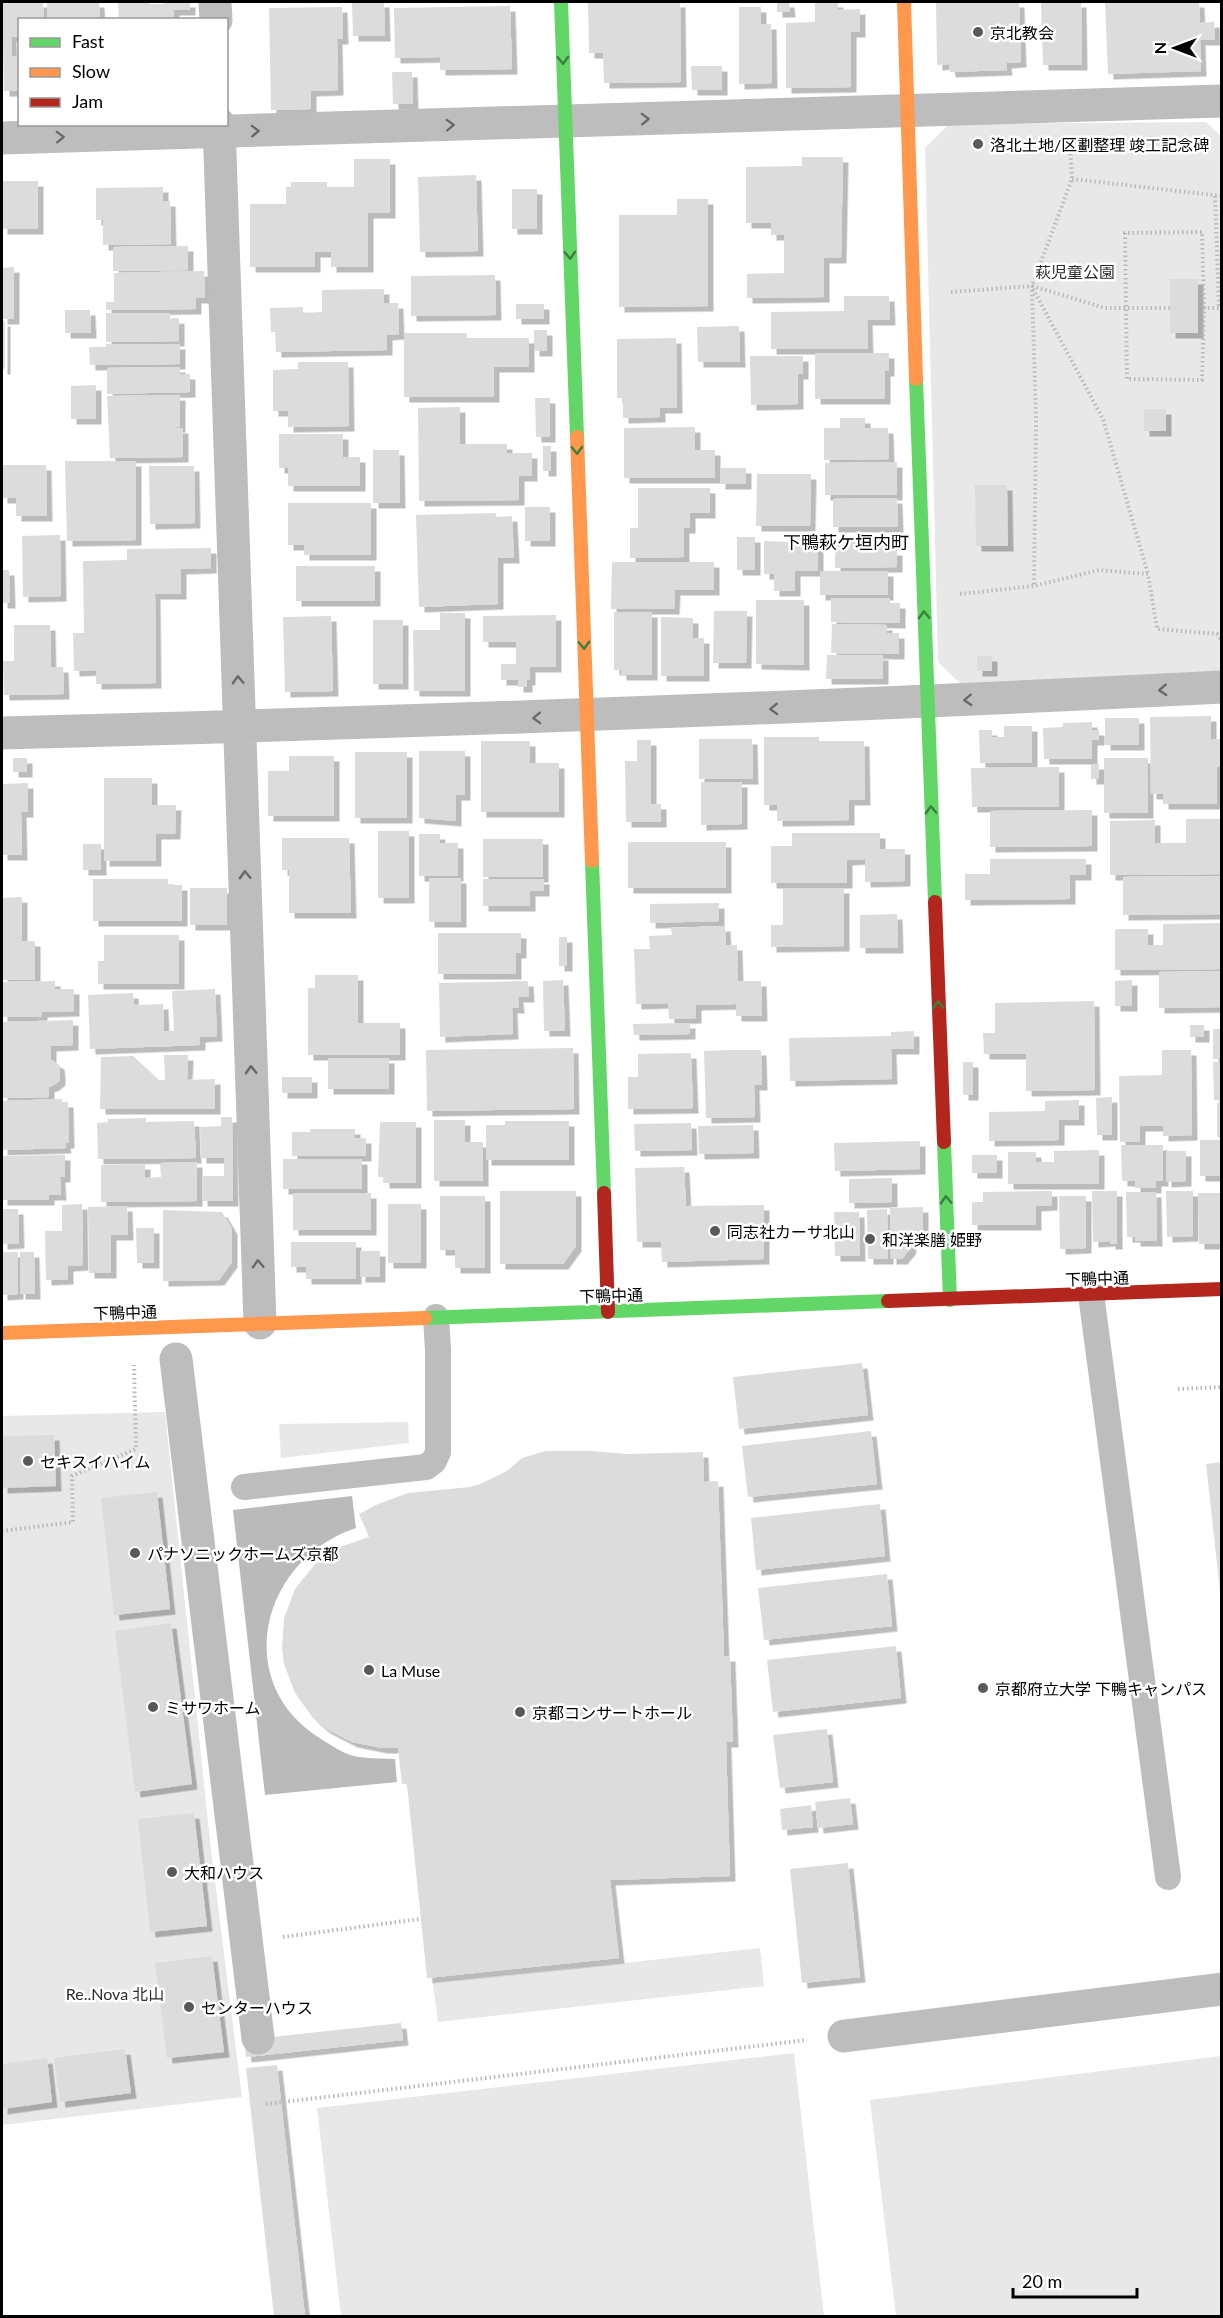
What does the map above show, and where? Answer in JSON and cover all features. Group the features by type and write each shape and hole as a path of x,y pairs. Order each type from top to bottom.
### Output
{"street":[{"path":"215,2 216,18"},
{"path":"561,2 608,1312"},
{"path":"904,2 923,599 950,1300"},
{"path":"2,138 219,128 565,121 1221,101"},
{"path":"219,128 260,1323"},
{"path":"2,733 587,716 927,703 1221,687"},
{"name":"下鴨中通","path":"2,1333 1221,1289"},
{"path":"176,1359 258,2038"},
{"path":"844,2036 1221,1989"}],"lane":[{"path":"1091,1294 1168,1877"},
{"path":"244,1487 426,1467 434,1461 438,1452 436,1317"}],"path":[{"path":"1034,586 1036,420 1032,286 1072,179 1068,106"},
{"path":"1072,179 1221,196"},
{"path":"1204,308 1219,308 1215,194"},
{"path":"1202,232 1204,308 1202,380 1127,379 1125,233 1202,232"},
{"path":"1032,286 1103,419 1148,574 1157,629 1218,634 1221,641"},
{"path":"914,294 1032,286 1105,308 1170,308"},
{"path":"923,599 1034,586 1099,570 1148,574"},
{"path":"2,1531 73,1522 72,1476 136,1449 134,1360"},
{"path":"1178,1389 1221,1387"},
{"path":"246,1941 420,1919"},
{"path":"266,2104 844,2036"}],"green space":[{"name":"萩児童公園","path":"1206,122 1221,136 1221,677 965,688 938,662 925,148 949,124"},
{"name":"Re..Nova 北山","path":"165,1412 210,1841 242,2097 2,2125 2,1416"},
{"path":"408,1422 409,1443 281,1458 279,1424"},
{"path":"760,1948 764,1986 438,2022 433,1984"},
{"path":"794,2053 824,2316 341,2316 317,2108"},
{"path":"1221,2056 1221,2315 896,2316 870,2100"}],"shaded area":[{"path":"352,1496 356,1528 323,1544 298,1566 279,1594 269,1624 267,1656 275,1687 292,1715 321,1739 345,1753 364,1758 395,1759 397,1782 265,1795 233,1510"}],"building":[{"path":"2,2 43,2 44,18 18,18 18,37 11,37 12,57 18,56 18,91 4,91"},
{"path":"47,2 99,2 100,18 47,18"},
{"path":"118,2 164,4 164,2 190,2 190,10 174,10 174,18 119,18"},
{"path":"352,2 384,2 385,36 353,36"},
{"path":"588,2 680,2 681,82 604,83 603,53 589,53"},
{"path":"777,2 789,2 790,12 777,12"},
{"path":"815,2 838,2 838,10 860,9 860,32 851,32 851,87 786,88 786,23 815,22"},
{"name":"京北教会","path":"936,2 1019,2 1021,62 1006,63 1007,70 950,72 949,64 937,65"},
{"path":"1041,2 1081,2 1082,65 1043,65"},
{"path":"1105,2 1199,2 1200,23 1214,22 1215,40 1200,40 1201,71 1108,74"},
{"path":"510,6 512,69 440,70 440,57 395,58 394,8"},
{"path":"342,7 343,39 337,39 338,90 311,91 311,109 271,110 269,8"},
{"path":"739,7 761,7 761,24 771,24 772,83 739,84"},
{"path":"691,66 722,66 722,90 692,90"},
{"path":"392,72 412,72 413,104 393,104"},
{"path":"802,157 843,157 841,258 824,258 824,297 747,298 747,274 784,273 784,235 771,235 771,223 746,223 746,167 802,166"},
{"path":"354,159 390,159 390,213 368,213 368,267 331,267 331,252 315,252 315,267 250,267 250,204 286,204 286,187 291,187 291,182 327,182 327,187 354,187"},
{"path":"476,175 478,251 420,252 418,177"},
{"path":"2,181 38,181 38,229 2,229"},
{"path":"163,187 163,201 170,201 171,244 103,245 103,220 96,220 96,188"},
{"path":"512,189 537,189 537,229 512,229"},
{"path":"677,199 708,199 708,306 619,307 619,215 677,215"},
{"path":"188,246 188,270 113,271 113,247"},
{"path":"14,267 14,319 2,319 2,268"},
{"path":"204,271 205,298 196,298 196,309 106,310 106,302 114,302 114,273"},
{"path":"495,275 496,315 411,316 411,276"},
{"path":"1170,279 1198,279 1198,333 1170,333"},
{"path":"384,289 384,303 398,303 399,334 387,335 387,350 276,352 275,332 271,332 270,308 303,307 303,313 322,312 322,290"},
{"path":"844,296 889,296 890,320 867,320 868,349 771,349 771,312 844,311"},
{"path":"516,304 544,304 544,319 516,319"},
{"path":"65,310 90,310 91,333 65,333"},
{"path":"106,313 170,313 170,319 179,318 179,341 106,342"},
{"path":"2,321 5,321 5,369 2,369"},
{"path":"739,326 740,362 698,362 697,327"},
{"path":"534,330 547,330 547,351 534,351"},
{"path":"404,333 467,333 467,338 529,338 529,367 494,367 494,397 404,397"},
{"path":"676,338 677,408 660,408 660,417 623,418 623,398 617,398 617,339"},
{"path":"106,344 180,344 180,364 90,365 89,347 106,347"},
{"path":"815,353 889,353 889,371 885,371 885,399 815,399"},
{"path":"750,356 803,356 803,374 798,374 798,404 751,405"},
{"path":"298,362 348,362 349,426 288,427 288,411 273,411 273,370 298,369"},
{"path":"180,367 180,374 190,374 190,392 107,394 107,368"},
{"path":"96,385 96,419 71,419 71,386"},
{"path":"180,395 180,427 141,428 183,428 183,457 110,458 107,396"},
{"path":"535,398 550,398 550,437 536,437"},
{"path":"460,407 460,444 507,444 507,453 532,453 532,476 519,476 519,500 419,501 418,408"},
{"path":"1144,409 1166,409 1166,431 1144,431"},
{"path":"840,418 865,418 865,428 888,428 889,459 824,460 824,428 840,428"},
{"path":"695,427 695,450 715,450 715,478 624,478 624,428"},
{"path":"279,434 343,434 343,457 360,457 360,486 288,486 288,468 279,468"},
{"path":"543,446 551,446 551,471 543,471"},
{"path":"373,450 399,450 400,503 373,503"},
{"path":"65,461 136,461 136,540 67,541"},
{"path":"897,462 897,495 825,495 825,463"},
{"path":"2,465 46,465 47,516 16,516 16,498 2,498"},
{"path":"149,466 194,466 195,523 150,524"},
{"path":"720,468 746,468 746,484 720,484"},
{"path":"757,474 811,474 810,526 756,526"},
{"path":"975,485 1007,485 1008,546 976,546"},
{"path":"638,488 710,488 710,513 690,513 690,528 684,528 684,557 630,558 630,528 638,528"},
{"path":"897,498 898,527 833,527 833,499"},
{"path":"288,503 371,503 371,555 304,555 304,545 288,545"},
{"path":"525,507 550,507 550,541 525,541"},
{"path":"496,513 496,517 512,516 514,558 498,558 498,604 419,607 416,515"},
{"path":"789,534 818,535 818,571 795,571 795,591 774,591 774,574 764,574 764,541 789,542"},
{"path":"60,535 61,596 23,597 22,536"},
{"path":"737,537 755,537 755,570 737,570"},
{"path":"835,541 882,541 882,550 897,550 897,567 835,568"},
{"path":"211,548 211,568 181,569 181,594 155,594 156,683 96,684 96,670 74,671 73,633 84,633 83,561 127,560 127,549"},
{"path":"612,562 714,562 714,590 675,590 674,609 611,609"},
{"path":"296,566 375,566 375,601 296,601"},
{"path":"2,570 9,570 10,603 2,603"},
{"path":"820,571 888,571 888,595 820,595"},
{"path":"831,598 890,598 890,603 900,603 900,623 831,622"},
{"path":"756,600 804,600 804,665 756,664"},
{"path":"714,611 747,611 746,663 713,663"},
{"path":"614,612 652,612 652,675 621,675 621,670 614,670"},
{"path":"440,613 465,613 465,691 414,691 413,630 440,630"},
{"path":"556,615 556,667 530,667 530,680 527,680 527,687 518,687 518,680 501,680 501,664 516,664 516,642 483,642 483,616"},
{"path":"331,616 333,691 285,692 283,617"},
{"path":"661,617 693,618 693,638 704,638 704,676 661,676"},
{"path":"373,620 403,620 403,684 373,684"},
{"path":"832,624 887,625 887,633 899,633 899,654 831,653"},
{"path":"14,625 50,625 51,667 63,667 64,694 4,695 3,661 14,661"},
{"path":"827,655 883,655 883,679 826,679"},
{"path":"977,656 992,656 992,671 977,671"},
{"path":"1211,716 1211,739 1222,739 1222,767 1217,767 1217,804 1163,804 1163,794 1151,794 1150,717"},
{"path":"1105,718 1139,718 1139,745 1105,745"},
{"path":"1092,722 1092,730 1099,730 1099,740 1092,740 1092,759 1044,759 1043,728 1063,727 1063,723"},
{"path":"1004,726 1032,726 1032,763 980,763 979,730 992,730 992,737 1004,737"},
{"path":"764,737 819,737 819,741 864,741 865,800 849,800 849,820 777,821 777,805 764,805"},
{"path":"699,739 752,739 753,779 699,779"},
{"path":"637,740 651,740 651,804 661,804 661,822 626,822 625,761 637,761"},
{"path":"481,741 530,741 530,763 559,763 559,812 481,812"},
{"path":"419,751 465,751 465,795 456,795 456,821 419,818"},
{"path":"355,752 407,752 407,818 355,818"},
{"path":"289,756 334,756 334,816 268,816 268,771 289,771"},
{"path":"13,758 27,758 27,772 13,772"},
{"path":"1104,758 1148,758 1148,813 1104,813"},
{"path":"1091,764 1099,764 1099,779 1091,779"},
{"path":"1059,767 1059,807 972,807 971,768"},
{"path":"104,778 152,778 152,805 176,805 175,834 156,834 156,861 104,861"},
{"path":"701,782 742,782 742,824 701,825"},
{"path":"28,783 28,812 21,812 22,855 2,855 2,784"},
{"path":"1092,810 1092,846 990,847 990,811"},
{"path":"1186,819 1222,819 1222,874 1110,875 1110,821 1155,820 1155,843 1186,843"},
{"path":"378,831 409,831 409,898 378,898"},
{"path":"792,833 880,833 880,849 905,849 905,881 865,882 865,859 847,860 847,883 771,883 771,846 792,846"},
{"path":"419,834 440,834 440,843 458,843 458,876 419,876"},
{"path":"282,838 349,838 351,913 289,913 289,870 282,870"},
{"path":"483,839 543,839 543,877 483,877"},
{"path":"628,842 726,842 726,888 628,888"},
{"path":"83,844 101,844 101,870 83,870"},
{"path":"990,859 1086,859 1086,875 1070,875 1070,899 965,900 965,874 990,874"},
{"path":"1222,876 1222,914 1123,915 1123,877"},
{"path":"429,878 461,878 461,922 429,922"},
{"path":"93,879 168,879 168,885 182,885 182,921 93,921"},
{"path":"483,879 544,879 544,891 530,891 530,906 483,906"},
{"path":"190,888 227,888 227,925 190,925"},
{"path":"783,888 844,888 844,946 771,947 771,925 783,925"},
{"path":"22,897 22,941 35,941 35,980 2,980 2,898"},
{"path":"719,903 719,921 650,923 650,904"},
{"path":"897,914 898,948 860,948 860,915"},
{"path":"1220,923 1220,969 1115,970 1115,929 1148,929 1148,945 1163,945 1163,924"},
{"path":"725,926 726,945 737,945 738,981 761,981 762,1016 736,1016 736,1004 696,1005 696,1018 669,1019 668,1003 636,1004 634,949 650,949 649,936 672,935 671,928"},
{"path":"438,933 521,933 521,953 516,953 516,974 438,974"},
{"path":"104,935 179,935 179,984 98,984 98,961 104,961"},
{"path":"559,937 567,937 567,966 559,966"},
{"path":"1222,971 1222,1007 1159,1008 1159,972"},
{"path":"315,975 358,975 358,1023 400,1023 400,1055 308,1055 308,988 315,988"},
{"path":"563,980 565,1031 544,1031 543,981"},
{"path":"1132,980 1132,1006 1115,1006 1115,981"},
{"path":"55,981 55,989 74,989 74,1011 42,1012 42,1017 2,1017 2,982"},
{"path":"528,981 529,997 518,997 519,1008 512,1008 513,1034 440,1037 439,983"},
{"path":"215,989 217,1036 200,1037 200,1045 90,1049 88,995 133,993 134,1005 163,1004 164,1031 174,1031 172,991"},
{"path":"1094,1001 1095,1090 1026,1091 1026,1054 984,1054 983,1033 995,1033 995,1003"},
{"path":"73,1020 73,1045 51,1046 51,1060 59,1064 60,1080 49,1087 49,1097 2,1098 2,1022"},
{"path":"690,1023 690,1034 634,1035 633,1024"},
{"path":"1190,1025 1204,1025 1204,1037 1190,1037"},
{"path":"1213,1029 1222,1029 1222,1059 1213,1059"},
{"path":"914,1031 914,1049 891,1049 892,1079 790,1081 789,1038 891,1036 891,1032"},
{"path":"573,1048 574,1109 427,1111 426,1050"},
{"path":"761,1050 762,1085 754,1085 755,1117 706,1118 704,1051"},
{"path":"1162,1050 1191,1050 1192,1135 1163,1136 1163,1126 1140,1126 1140,1142 1120,1142 1119,1076 1162,1075"},
{"path":"691,1053 693,1108 628,1109 628,1077 638,1077 638,1054"},
{"path":"164,1055 188,1055 187,1080 215,1079 215,1109 100,1109 101,1057 133,1056 159,1080 165,1080"},
{"path":"328,1058 389,1058 389,1089 328,1089"},
{"path":"963,1062 973,1062 973,1095 963,1095"},
{"path":"1213,1062 1222,1062 1222,1100 1214,1100"},
{"path":"282,1077 312,1077 312,1093 282,1093"},
{"path":"1112,1097 1112,1135 1097,1135 1096,1098"},
{"path":"62,1099 62,1102 68,1102 69,1143 65,1143 66,1148 2,1150 2,1101"},
{"path":"1079,1100 1079,1120 1059,1120 1059,1140 989,1141 989,1112 1045,1111 1045,1101"},
{"path":"1217,1103 1222,1103 1222,1137 1217,1137"},
{"path":"221,1117 232,1117 233,1201 202,1201 202,1176 224,1176 224,1158 201,1158 200,1127 221,1126"},
{"path":"146,1118 146,1122 194,1121 196,1158 98,1159 97,1123 108,1122 108,1119"},
{"path":"434,1120 465,1120 465,1142 483,1142 483,1181 434,1181"},
{"path":"505,1121 569,1121 569,1160 486,1160 486,1125 505,1125"},
{"path":"380,1122 416,1122 416,1183 384,1183 384,1177 378,1177"},
{"path":"691,1123 692,1150 635,1151 634,1124"},
{"path":"753,1125 754,1153 699,1154 698,1126"},
{"path":"310,1129 355,1129 355,1138 366,1138 366,1156 292,1156 292,1132 310,1132"},
{"path":"1200,1140 1222,1140 1222,1176 1200,1176"},
{"path":"920,1141 920,1169 835,1171 834,1143"},
{"path":"1121,1145 1163,1145 1163,1181 1156,1181 1156,1188 1135,1188 1135,1181 1122,1181"},
{"path":"1099,1150 1099,1184 1008,1184 1008,1152 1036,1152 1036,1162 1054,1162 1054,1151"},
{"path":"1166,1151 1186,1151 1186,1181 1166,1182"},
{"path":"65,1155 65,1177 60,1177 61,1195 49,1195 49,1200 2,1200 2,1156"},
{"path":"972,1155 997,1155 997,1173 972,1173"},
{"path":"283,1159 362,1159 362,1189 283,1189"},
{"path":"197,1162 197,1201 101,1202 101,1165 145,1164 145,1178 161,1177 160,1163"},
{"path":"684,1167 686,1206 764,1205 764,1259 662,1262 661,1242 637,1242 635,1168"},
{"path":"892,1178 892,1202 849,1203 849,1179"},
{"path":"500,1191 576,1191 576,1246 563,1264 500,1264"},
{"path":"1052,1191 1052,1205 1036,1206 1036,1225 972,1225 972,1202 983,1202 983,1192"},
{"path":"1092,1191 1117,1191 1117,1244 1110,1244 1110,1241 1093,1242"},
{"path":"1166,1191 1193,1191 1193,1236 1167,1237"},
{"path":"1126,1192 1156,1192 1157,1241 1135,1241 1135,1237 1127,1237"},
{"path":"293,1193 371,1193 371,1230 293,1230"},
{"path":"1198,1193 1222,1193 1222,1244 1199,1244"},
{"path":"440,1196 485,1196 485,1268 455,1268 455,1250 440,1250"},
{"path":"1059,1196 1086,1196 1086,1248 1060,1249"},
{"path":"82,1204 83,1265 68,1266 68,1279 46,1280 45,1231 62,1231 62,1205"},
{"path":"388,1204 421,1204 421,1263 388,1263"},
{"path":"127,1206 128,1235 111,1235 111,1273 89,1273 88,1207"},
{"path":"923,1207 923,1238 910,1239 911,1248 902,1259 891,1259 890,1208"},
{"path":"2,1209 18,1209 19,1243 2,1244"},
{"path":"887,1209 888,1259 868,1259 867,1210"},
{"path":"163,1210 222,1212 232,1229 232,1262 219,1280 163,1281"},
{"path":"834,1212 859,1212 860,1256 835,1256"},
{"path":"136,1228 154,1228 154,1263 137,1263"},
{"path":"291,1242 356,1242 356,1279 306,1279 306,1267 291,1267"},
{"path":"360,1251 380,1251 380,1277 360,1277"},
{"path":"2,1252 18,1252 18,1294 2,1295"},
{"path":"20,1252 34,1252 35,1294 20,1294"},
{"path":"862,1363 868,1415 739,1429 733,1377"},
{"path":"871,1431 877,1484 748,1497 742,1446"},
{"name":"セキスイハイム","path":"54,1435 56,1486 2,1488 2,1436"},
{"name":"京都コンサートホール","path":"545,1451 627,1454 703,1452 704,1482 718,1481 724,1656 730,1656 733,1742 726,1742 730,1876 610,1880 619,1958 427,1978 407,1784 402,1784 398,1748 382,1748 352,1742 325,1728 313,1718 295,1693 284,1664 282,1648 284,1618 295,1589 315,1564 340,1547 369,1537 359,1514 408,1493 480,1484 507,1471 522,1458"},
{"path":"1222,1462 1222,1591 1220,1591 1206,1464"},
{"name":"パナソニックホームズ京都","path":"157,1492 170,1609 114,1615 101,1498"},
{"path":"880,1504 885,1556 756,1570 751,1518"},
{"path":"887,1574 892,1626 764,1640 758,1588"},
{"name":"ミサワホーム","path":"171,1623 192,1784 135,1792 115,1631"},
{"path":"896,1646 901,1698 773,1712 767,1660"},
{"path":"827,1729 833,1782 780,1788 773,1735"},
{"path":"850,1798 853,1824 818,1828 815,1802"},
{"path":"811,1805 813,1827 782,1830 780,1809"},
{"name":"大和ハウス","path":"194,1813 207,1926 150,1932 138,1819"},
{"path":"848,1863 860,1977 802,1983 790,1869"},
{"name":"センターハウス","path":"212,1956 224,2052 167,2058 155,1963"},
{"path":"401,2023 403,2040 246,2057 244,2040"},
{"path":"125,2049 131,2093 60,2102 54,2058"},
{"path":"47,2058 52,2102 2,2109 2,2064"},
{"path":"277,2065 305,2316 274,2316 246,2068"}],"traffic: fast":[{"path":"561,2 577,437"},
{"path":"916,379 935,902"},
{"path":"592,861 604,1193"},
{"path":"944,1142 950,1300"},
{"path":"425,1318 888,1301"}],"traffic: slow":[{"path":"904,2 916,379"},
{"path":"577,437 592,861"},
{"path":"2,1333 425,1318"}],"traffic: jam":[{"path":"935,902 944,1142"},
{"path":"604,1193 608,1312"},
{"path":"888,1301 1222,1289"}],"place":[{"name":"京北教会","path":"978,32"},
{"name":"洛北土地/区劃整理 竣工記念碑","path":"978,144"},
{"name":"同志社カーサ北山","path":"715,1231"},
{"name":"和洋楽膳 姫野","path":"870,1239"},
{"name":"セキスイハイム","path":"28,1461"},
{"name":"パナソニックホームズ京都","path":"135,1553"},
{"name":"La Muse","path":"369,1670"},
{"name":"京都府立大学 下鴨キャンパス","path":"983,1688"},
{"name":"ミサワホーム","path":"153,1707"},
{"name":"京都コンサートホール","path":"520,1712"},
{"name":"大和ハウス","path":"172,1872"},
{"name":"センターハウス","path":"189,2007"}],"district":[{"name":"下鴨萩ケ垣内町","path":"846,542"}]}
